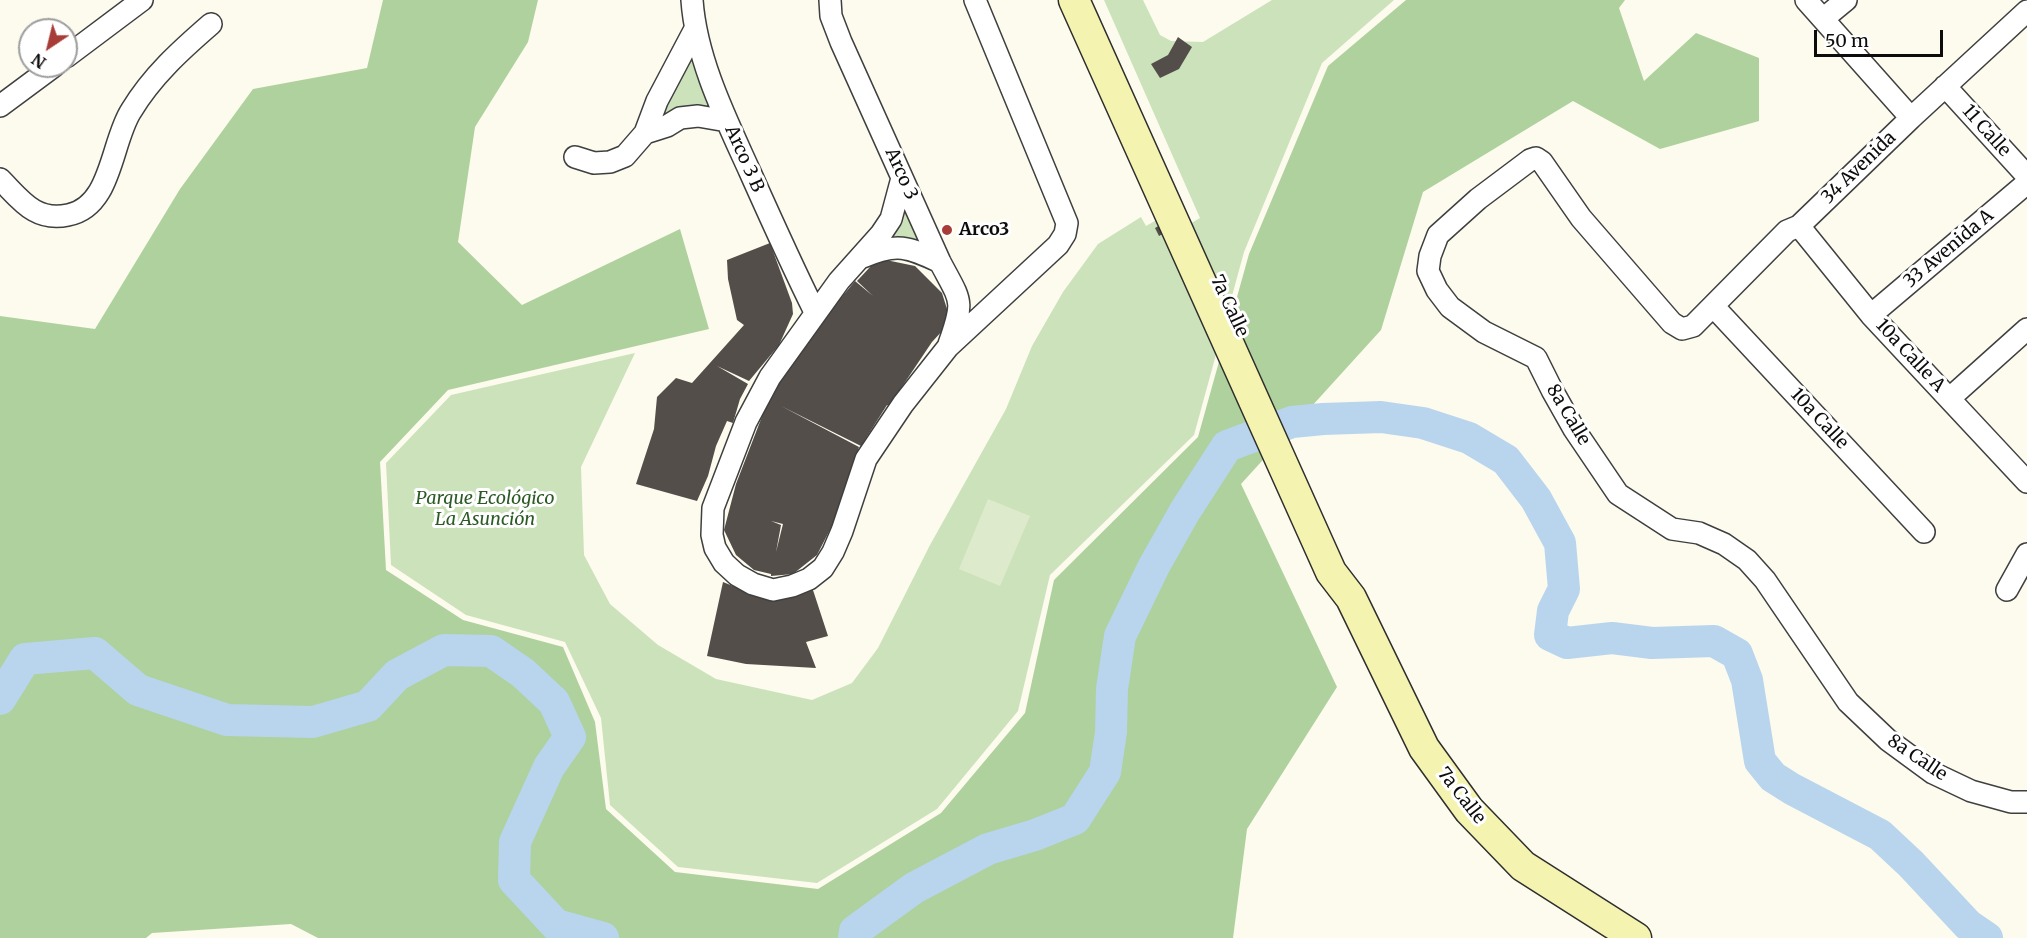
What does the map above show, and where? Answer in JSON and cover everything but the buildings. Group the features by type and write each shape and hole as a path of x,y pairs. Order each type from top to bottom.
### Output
{"main road":[{"path":"1074,0 1166,188"},
{"name":"7a Calle","path":"1097,8 1166,188 1351,598 1424,748 1469,810 1523,866 1636,938"}],"street":[{"path":"78,48 142,0"},
{"name":"Arco 3 B","path":"692,0 695,29 727,121 797,276 816,312"},
{"name":"Arco 3","path":"830,0 831,16 841,42 940,262 957,292 960,313 948,347"},
{"path":"902,178 891,219 881,234 839,281 759,395 746,422 713,508 712,535 715,548 724,563 736,575 753,585 773,590 792,586 809,579 823,568 842,531 866,459 903,404 948,347 1058,245 1065,234 1067,223 975,0"},
{"path":"1806,0 1911,118"},
{"path":"1823,19 1846,0"},
{"name":"34 Avenida","path":"1692,326 1787,231 1799,226 2027,10"},
{"path":"0,179 31,210 49,216 62,217 76,214 89,207 101,190 114,158 119,134 130,111 172,57 211,24"},
{"path":"575,157 594,163 610,162 625,156 645,133 657,101 695,29"},
{"path":"0,106 38,78"},
{"name":"11 Calle","path":"1945,86 2027,176"},
{"path":"645,133 667,126 680,118 698,116 727,121"},
{"name":"8a Calle","path":"1692,326 1682,329 1672,324 1581,219 1542,162 1536,158 1530,160 1478,199 1438,235 1430,256 1428,272 1437,290 1450,307 1484,332 1536,358 1574,429 1618,494 1672,529 1699,533 1716,540 1747,560 1765,580 1848,702 1888,740 1933,773 1971,790 2019,802"},
{"name":"33 Avenida A","path":"1871,315 2027,183"},
{"name":"10a Calle A","path":"1799,226 1871,315 2027,482"},
{"path":"860,258 882,248 905,248 940,262"},
{"path":"957,292 966,299 976,301 1000,299"},
{"name":"10a Calle","path":"1713,306 1924,532"},
{"path":"1950,398 2027,329"},
{"path":"2007,590 2027,554"}],"green space":[{"path":"383,0 538,0 528,42 475,127 458,242 522,305 680,229 709,329 448,390 380,462 386,570 463,620 563,647 595,722 606,809 675,872 818,889 941,813 1025,713 1054,580 1198,437 1249,254 1328,66 1406,0 1625,0 1619,8 1644,81 1696,33 1759,58 1759,121 1660,149 1573,101 1423,192 1381,330 1241,484 1337,687 1247,829 1233,938 318,938 291,924 152,933 146,938 0,938 0,316 95,329 180,189 253,89 367,68"},
{"name":"Parque Ecológico La Asunción","path":"1104,0 1143,0 1160,35 1171,41 1203,42 1272,0 1394,0 1322,63 1244,252 1194,435 1050,575 1018,711 937,809 817,883 678,867 610,805 601,718 565,642 466,615 391,565 386,463 451,395 635,353 581,467 584,555 610,604 658,645 716,679 812,700 852,683 878,648 930,545 1006,409 1032,346 1063,292 1098,244 1141,217 1146,226 1162,217 1172,234 1200,218"},
{"path":"695,48 718,111 658,125"},
{"path":"903,188 933,255 875,248"},
{"path":"988,499 1030,516 1000,586 959,569"}],"waterway":[{"path":"854,938 855,931 914,888 988,849 1035,835 1075,819 1105,772 1111,732 1112,689 1120,636 1154,566 1185,511 1227,446 1292,422 1381,417 1423,423 1469,438 1506,460 1536,499 1560,543 1564,589 1553,611 1550,635 1567,643 1612,638 1652,643 1714,641 1737,654 1747,680 1760,761 1773,777 1880,835 1911,864 1968,925 1987,938"},
{"path":"0,699 25,659 95,653 138,690 227,720 313,722 368,706 397,675 444,650 491,651 523,673 554,702 570,737 549,767 515,842 514,880 556,925 603,938"}],"place":[{"name":"Arco3","path":"947,230"}]}
